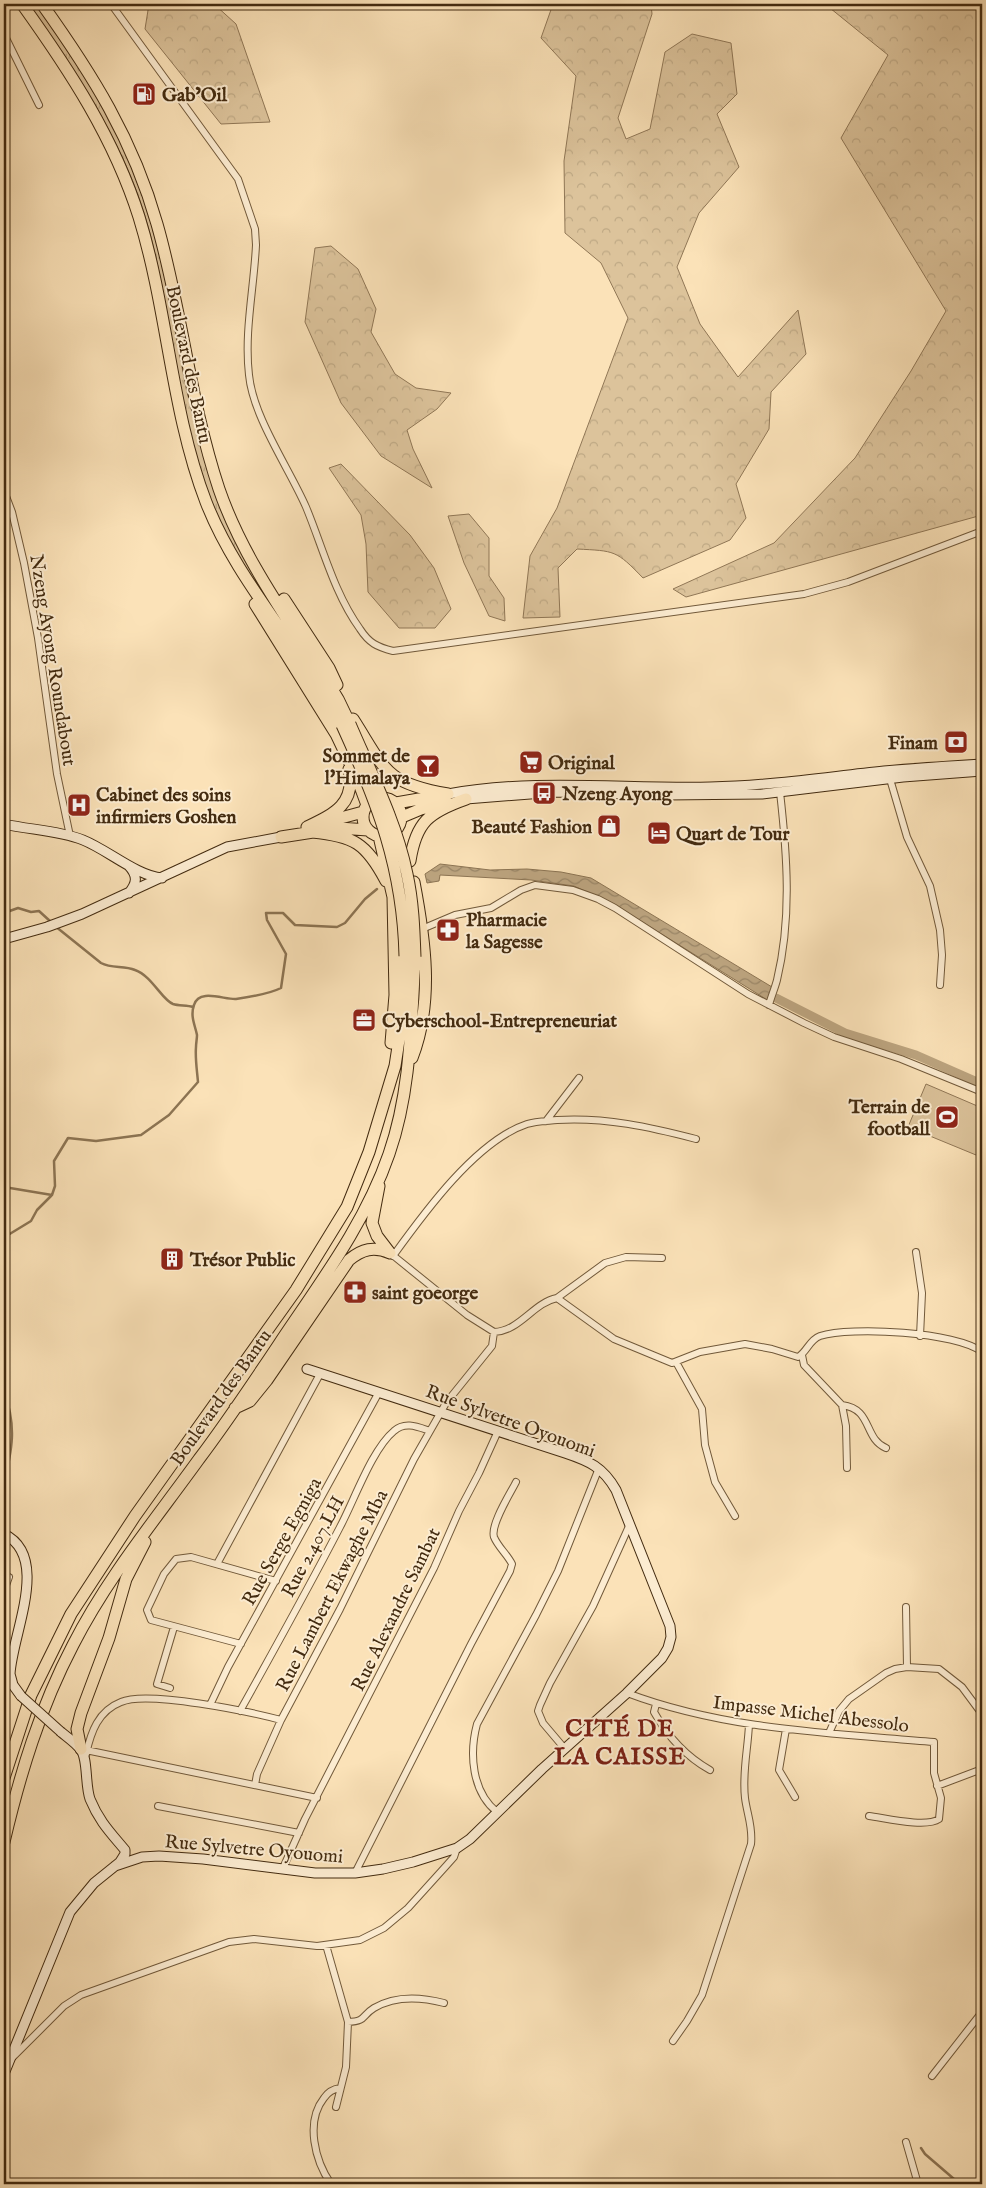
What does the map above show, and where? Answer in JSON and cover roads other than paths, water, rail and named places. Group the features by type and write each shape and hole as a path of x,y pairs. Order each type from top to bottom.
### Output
{"highway":[{"name":"Boulevard des Bantu","path":"22,4 85,96 114,153 129,188 139,218 152,271 184,429 206,504 243,573 348,723"},
{"name":"Boulevard des Bantu","path":"42,4 97,84 121,130 142,178 167,262 197,413 223,498 250,557 338,699 348,723"},
{"path":"206,504 225,548 264,621 327,719 345,752 365,809 364,824 368,830"},
{"path":"348,723 389,773 411,785 448,794"},
{"path":"348,723 392,801 401,822 422,929 425,951 425,1013 419,1041 408,1069"},
{"path":"348,723 378,788 404,861 412,908 410,956"},
{"path":"309,830 333,813 346,800 350,785 345,752"},
{"path":"281,837 309,830 365,809 374,799 392,801 448,794"},
{"path":"309,830 339,828 368,830 379,836 390,835 401,822 421,809 466,800"},
{"path":"410,861 414,837 420,828 438,810 466,800"},
{"path":"309,830 346,836 360,845 373,858 393,894"},
{"path":"379,836 393,894 395,995 386,1098"},
{"name":"Boulevard des Bantu","path":"4,1842 30,1746 47,1699 72,1646 118,1567 235,1409 336,1260 380,1176 395,1136 408,1069 410,956"},
{"name":"Boulevard des Bantu","path":"4,1778 31,1695 71,1614 115,1544 252,1355 296,1290 336,1227 356,1188 395,1066 410,956"},
{"path":"380,1176 372,1223 376,1236 391,1255"},
{"path":"235,1409 250,1401 267,1380 350,1260 360,1252 372,1248 391,1255"},
{"path":"84,1750 77,1729 78,1722 109,1638 126,1579 167,1503"},
{"path":"61,1732 71,1732 78,1722"}],"street":[{"path":"111,4 238,179 254,229 256,246 249,351 249,376 252,390 280,457 305,506 341,595 360,630 373,645 393,651 804,594 848,582 982,531"},
{"path":"4,34 39,105"},
{"name":"Nzeng Ayong Roundabout","path":"4,491 12,512 24,562 38,638 57,774 70,836"},
{"path":"448,794 522,785 744,786 885,771 982,764"},
{"path":"466,800 544,793 744,795 982,771"},
{"path":"890,779 907,837 930,886 940,930 942,955 940,985"},
{"path":"769,1005 780,966 787,909 784,829 780,792"},
{"path":"4,824 70,836 96,846 145,874 162,878"},
{"path":"4,939 58,923 162,878 227,847 281,837"},
{"path":"127,863 136,874 136,881 128,893"},
{"path":"422,929 455,915 491,908 528,886 535,885 573,890 598,899 615,908 769,1005 834,1037 901,1059 982,1092"},
{"path":"546,1121 579,1078"},
{"path":"662,1258 626,1257 606,1263 557,1298 546,1302 508,1330 494,1332 467,1316 391,1255 459,1174 484,1150 507,1133 528,1124 580,1118 603,1120 639,1125 696,1139"},
{"path":"916,1252 922,1293 920,1336"},
{"path":"557,1298 614,1338 667,1361 676,1362 700,1352 745,1344 772,1349 798,1357 802,1355 814,1339 842,1331 859,1330 956,1340 970,1344 982,1352"},
{"name":"Rue Lambert Ekwaghe Mba","path":"255,1785 257,1774 281,1720 340,1610 394,1499 440,1411 492,1346 494,1332"},
{"path":"802,1355 804,1365 842,1405 846,1426 847,1468"},
{"path":"676,1362 702,1409 705,1445 715,1482 735,1516"},
{"name":"Rue Sylvetre Oyouomi","path":"148,1856 188,1857 329,1874 398,1865 457,1848 481,1830 497,1812 627,1694 662,1658 668,1648 671,1637 667,1618 616,1490 607,1475 599,1468 584,1460 440,1411 307,1369"},
{"path":"216,1564 320,1374"},
{"name":"Rue Serge Egniga","path":"210,1705 241,1644 379,1392"},
{"path":"842,1405 849,1406 860,1412 875,1440 886,1448"},
{"name":"Rue 2.407.LH","path":"240,1711 326,1555 368,1470 388,1437 402,1426 410,1425 430,1432"},
{"name":"Rue Alexandre Sambat","path":"317,1798 371,1692 393,1644 425,1586 498,1431"},
{"path":"497,1812 480,1793 476,1776 472,1741 477,1724 558,1571 599,1468"},
{"path":"355,1872 466,1652 510,1571 512,1564 509,1557 498,1544 493,1533 516,1482"},
{"path":"565,1749 543,1723 538,1711 550,1683 593,1606 630,1524"},
{"path":"4,1534 18,1544 24,1554 28,1572 10,1674 13,1686 21,1696 84,1750 317,1798 283,1868"},
{"path":"241,1644 151,1620 147,1610 164,1574 176,1559 191,1557 276,1581"},
{"path":"4,1591 9,1577"},
{"path":"906,1607 907,1667"},
{"path":"170,1688 157,1684 174,1627"},
{"path":"828,1733 839,1711 849,1699 886,1673 907,1667 939,1669 962,1687 982,1714"},
{"name":"Impasse Michel Abessolo","path":"627,1694 656,1704 749,1724 934,1742 933,1766 937,1786"},
{"path":"4,2074 66,1920 87,1890 126,1854 125,1850 102,1825 90,1798 86,1781 84,1750 100,1718 121,1702 143,1698 210,1705 281,1720"},
{"path":"656,1704 654,1712 668,1735 695,1762 710,1770"},
{"path":"673,2040 688,2021 702,1995 751,1844 751,1823 745,1798 744,1770 749,1724"},
{"path":"786,1729 779,1770 795,1797"},
{"path":"869,1816 903,1822 935,1821 939,1819 942,1807 937,1786 982,1768"},
{"path":"158,1806 299,1833"},
{"path":"117,1841 134,1852 148,1856"},
{"path":"8,2062 72,2001 113,1982 230,1942 254,1939 326,1945 360,1940 391,1922 415,1901 454,1857 457,1848"},
{"path":"115,1866 148,1856"},
{"path":"326,1945 348,2022 346,2067 336,2107"},
{"path":"348,2022 363,2020 373,2009 403,1998 427,1998 444,2003"},
{"path":"932,2076 982,2012"},
{"path":"331,2184 326,2176 313,2135 314,2121 316,2110 327,2094 334,2088 340,2088"},
{"path":"906,2142 918,2184"},
{"path":"960,2184 976,2184"}],"water":[{"path":"440,864 490,870 527,869 561,872 591,878 772,987 769,1001 615,905 574,886 531,880 440,875 439,881 427,883 425,874"}],"waterway":[{"path":"4,1187 52,1195 55,1186 54,1161 68,1138 96,1141 141,1135 169,1115 198,1082 197,1035 192,1013 197,1000 207,996 236,999 265,994 281,988 286,954 267,920 266,913 283,913 295,925 337,927 345,923 365,899 377,889"},
{"path":"4,913 18,908 31,912 39,911 51,922"},
{"path":"55,926 101,963 135,970 147,977 169,1002 175,1005 193,1007"},
{"path":"776,998 845,1033 916,1055 982,1084"},
{"path":"4,1240 8,1235 31,1221 37,1210 51,1196"},
{"path":"4,1392 12,1427 11,1449 4,1483"},
{"path":"921,2148 925,2154 954,2179"}],"place":[{"name":"Gab’Oil","path":"144,94"},
{"name":"Finam","path":"956,742"},
{"name":"Original","path":"531,762"},
{"name":"Sommet de l'Himalaya","path":"428,766"},
{"name":"Nzeng Ayong","path":"544,793"},
{"name":"Cabinet des soins infirmiers Goshen","path":"79,805"},
{"name":"Beauté Fashion","path":"609,826"},
{"name":"Quart de Tour","path":"659,833"},
{"name":"Pharmacie la Sagesse","path":"448,930"},
{"name":"Cyberschool-Entrepreneuriat","path":"364,1020"},
{"name":"Terrain de football","path":"947,1117"},
{"name":"Trésor Public","path":"172,1259"},
{"name":"saint goeorge","path":"355,1292"}],"district":[{"name":"CITÉ DE LA CAISSE","path":"620,1742"}]}
